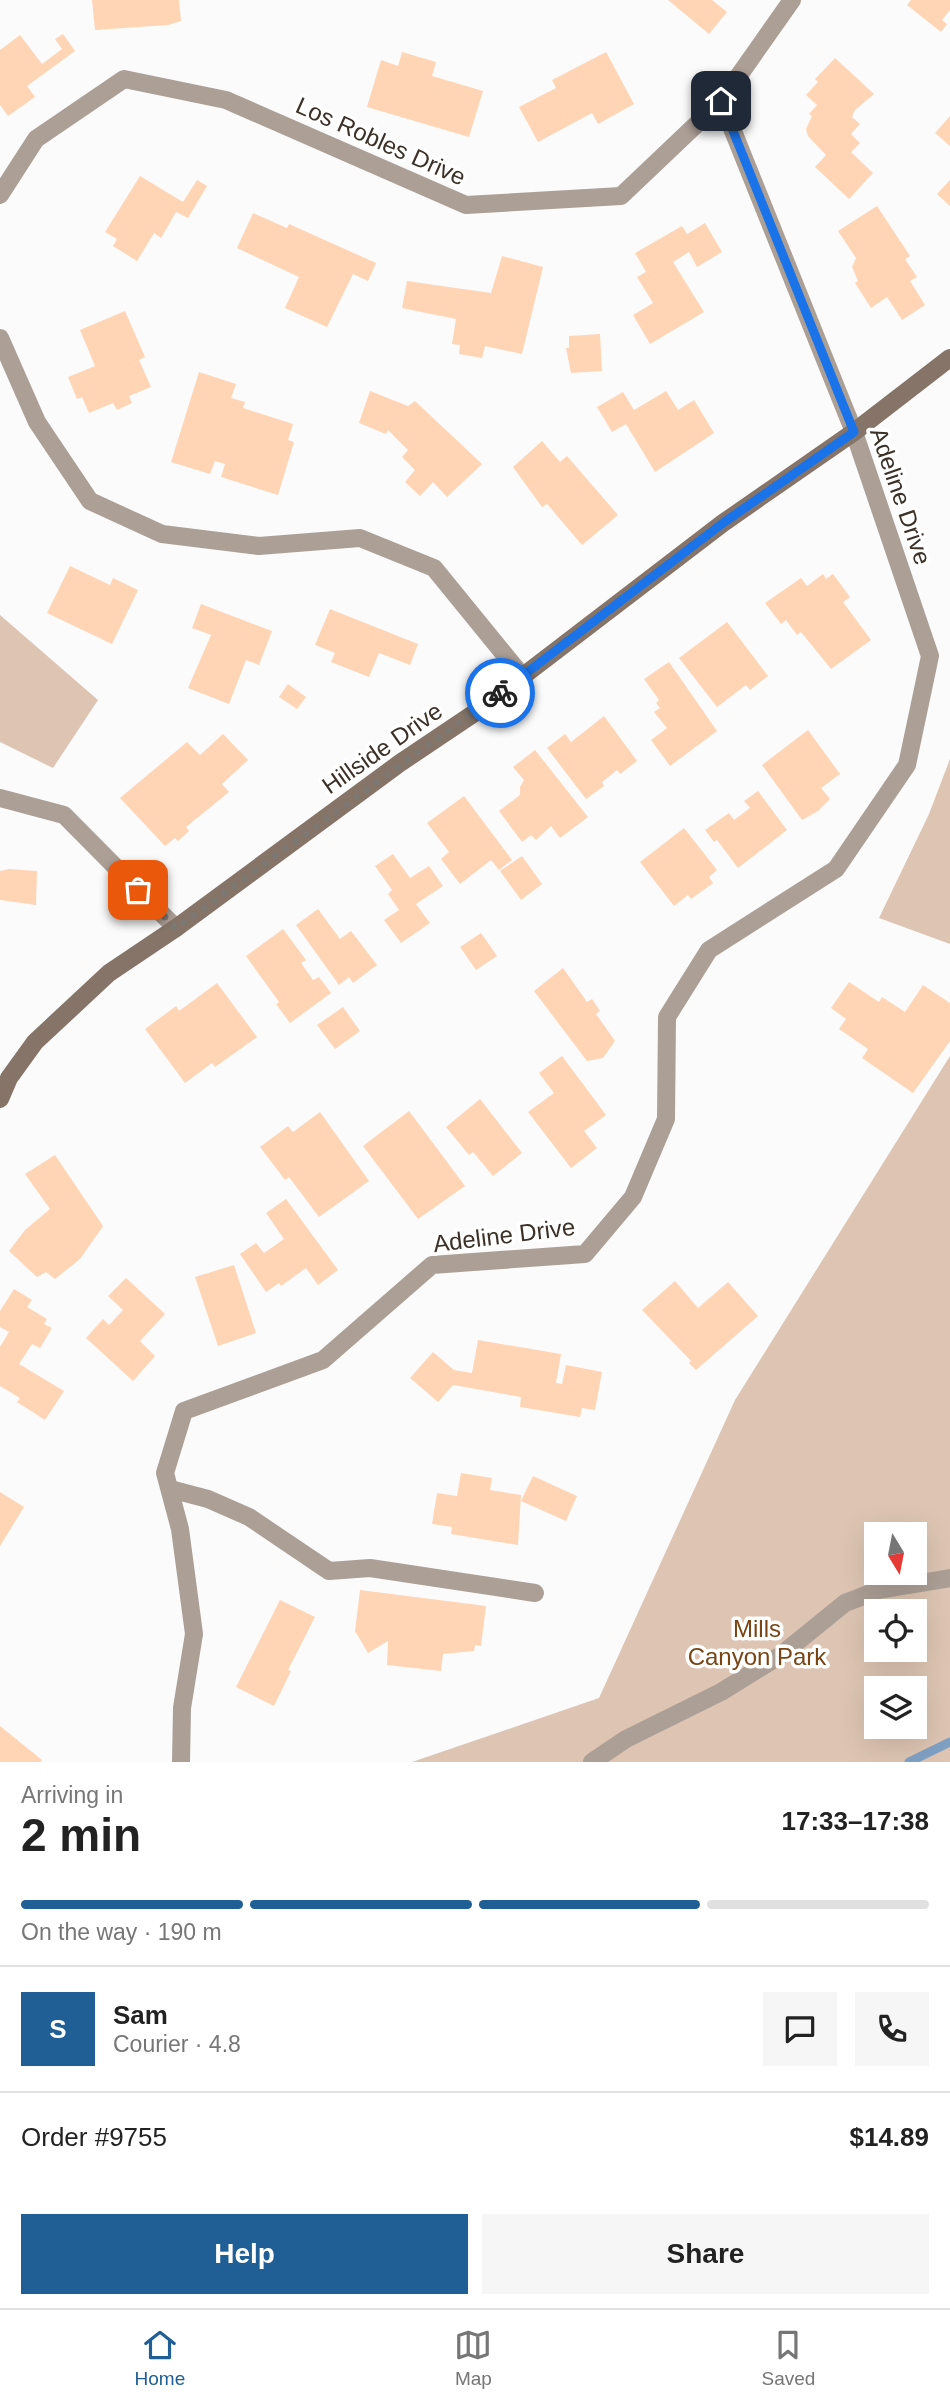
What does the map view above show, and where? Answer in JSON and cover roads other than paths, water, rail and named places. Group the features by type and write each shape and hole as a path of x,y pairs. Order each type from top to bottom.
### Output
{"main road":[{"name":"Hillside Drive","path":"0,1099 15,1069 66,1011 109,973 176,928 522,676 723,523 854,432 950,358"}],"street":[{"name":"Los Robles Drive","path":"0,195 36,139 124,79 226,100 466,205 621,196 721,101 792,0"},
{"name":"Adeline Drive","path":"181,1762 182,1708 194,1634 180,1529 165,1473 184,1410 323,1360 432,1265 585,1254 633,1197 666,1119 667,1017 709,950 836,869 906,765 930,656 854,432 721,101"},
{"path":"0,338 37,422 90,501 162,534 259,546 360,538 434,568 522,676"},
{"path":"0,798 64,815 176,928"},
{"path":"170,1489 208,1499 249,1517 329,1571 370,1568 535,1593"},
{"path":"592,1762 626,1738 721,1692 781,1655 845,1603 879,1590 950,1578"}],"waterway":[{"path":"909,1762 950,1742"}],"park label":[{"name":"Mills Canyon Park","path":"757,1642"}]}
